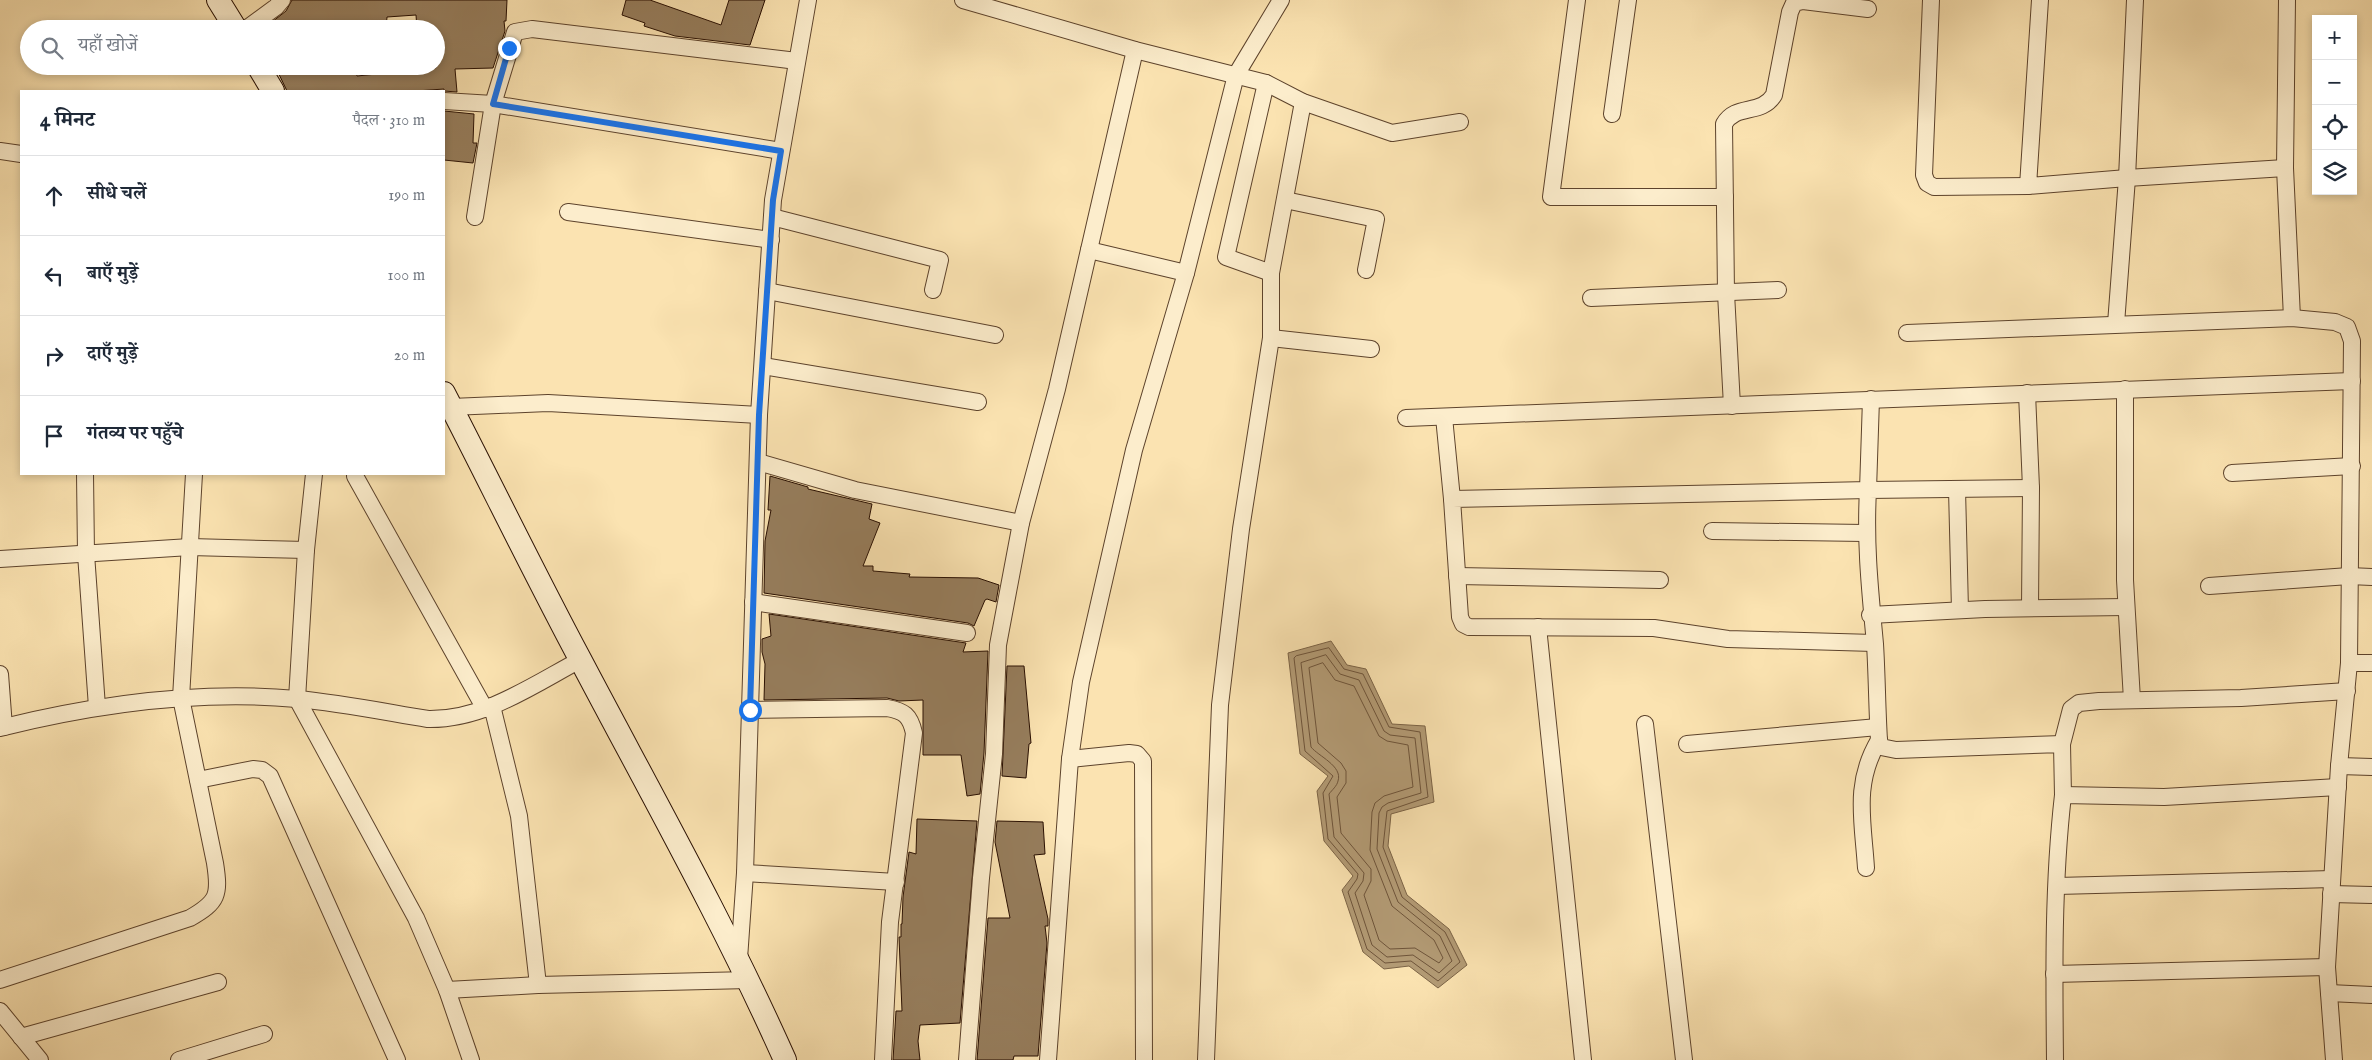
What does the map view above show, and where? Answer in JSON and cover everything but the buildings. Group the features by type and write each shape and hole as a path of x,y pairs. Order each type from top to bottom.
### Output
{"street":[{"path":"218,0 230,20"},
{"path":"258,20 282,0"},
{"path":"739,959 745,873 759,415 772,217 781,151 808,0"},
{"path":"963,0 1135,50 1266,83 1303,102 1392,133 1460,122"},
{"path":"1048,1060 1070,759 1081,682 1134,450 1186,273 1236,75 1281,0"},
{"path":"1577,0 1551,196 1725,197"},
{"path":"1612,114 1628,0"},
{"path":"1931,0 1924,175 1927,183 1934,187 2028,186 2285,168"},
{"path":"2028,186 2040,0"},
{"path":"2116,324 2127,178 2135,0"},
{"path":"2287,0 2285,168 2292,318"},
{"path":"1732,406 1726,293 1722,136 1724,124 1729,115 1735,112 1757,109 1768,104 1774,96 1790,12 1794,3 1803,1 1868,9"},
{"path":"475,217 493,104 515,32 532,29 797,61"},
{"path":"967,1060 981,878 994,754 998,645 1021,523 1057,389 1135,50"},
{"path":"263,75 272,90"},
{"path":"1266,83 1226,256 1271,273"},
{"path":"445,101 493,104 781,151"},
{"path":"1206,1060 1220,705 1241,529 1271,338 1271,273 1303,102"},
{"path":"0,151 20,154"},
{"path":"1285,200 1376,219 1366,270"},
{"path":"568,212 771,240"},
{"path":"772,217 940,260 933,290"},
{"path":"1089,250 1186,273"},
{"path":"1591,298 1778,290"},
{"path":"767,291 995,334"},
{"path":"1907,333 2292,318 2335,322 2347,327 2352,341 2349,663 2338,787 2327,967 2334,1060"},
{"path":"1271,338 1371,349"},
{"path":"763,366 978,402"},
{"path":"1406,418 2352,380"},
{"path":"2125,389 2123,463 2126,607 2132,700"},
{"path":"2027,393 2031,488 2030,608"},
{"path":"1871,399 1865,533 1870,616 1874,643 1878,734 1881,747 1896,750 2062,744"},
{"path":"759,415 548,403 447,400 580,660 626,743 750,980 785,1060"},
{"path":"1444,417 1460,617 1463,624 1476,628 1654,628 1728,639 1874,643"},
{"path":"758,462 855,490 1021,523"},
{"path":"2232,472 2352,466"},
{"path":"85,475 86,554 97,707"},
{"path":"0,980 190,918 209,907 216,896 218,881 181,698 194,475"},
{"path":"314,475 306,550 297,699 416,918 447,990 471,1060"},
{"path":"355,476 488,707 519,816 538,985"},
{"path":"1452,499 2031,488"},
{"path":"1957,489 1960,610"},
{"path":"1712,531 1865,533"},
{"path":"0,559 190,547 306,550"},
{"path":"1457,576 1660,580"},
{"path":"2209,586 2350,576 2372,577"},
{"path":"753,602 967,633"},
{"path":"1870,616 1960,610 2126,607"},
{"path":"1538,627 1584,1060"},
{"path":"0,674 2,728 97,707 181,698 237,696 297,699 428,719 450,719 488,707 580,660"},
{"path":"2349,663 2372,663"},
{"path":"2055,1060 2054,974 2063,796 2062,744 2071,710 2079,703 2241,698 2347,691"},
{"path":"750,710 887,708 902,710 911,720 914,733 890,922 883,1060"},
{"path":"1645,724 1684,1060"},
{"path":"1687,744 1878,734"},
{"path":"1866,868 1862,780 1878,734"},
{"path":"1070,759 1129,753 1137,754 1143,760 1144,1060"},
{"path":"2340,766 2372,766"},
{"path":"198,780 253,769 262,770 270,776 397,1060"},
{"path":"2063,796 2164,798 2338,787"},
{"path":"745,873 896,882"},
{"path":"2057,886 2331,886 2372,894"},
{"path":"2054,974 2327,967"},
{"path":"447,990 538,985 750,980"},
{"path":"21,1037 218,982"},
{"path":"2328,993 2372,995"},
{"path":"0,1011 40,1060"},
{"path":"179,1060 264,1034"}],"water":[{"path":"1331,641 1347,665 1366,669 1392,724 1425,726 1434,802 1391,814 1388,846 1407,895 1449,929 1467,965 1438,988 1409,966 1384,969 1363,952 1342,890 1353,876 1324,841 1317,791 1328,776 1300,754 1288,653"}],"route":[{"path":"509,48 493,104 781,151 773,200 759,415 750,710"}]}
